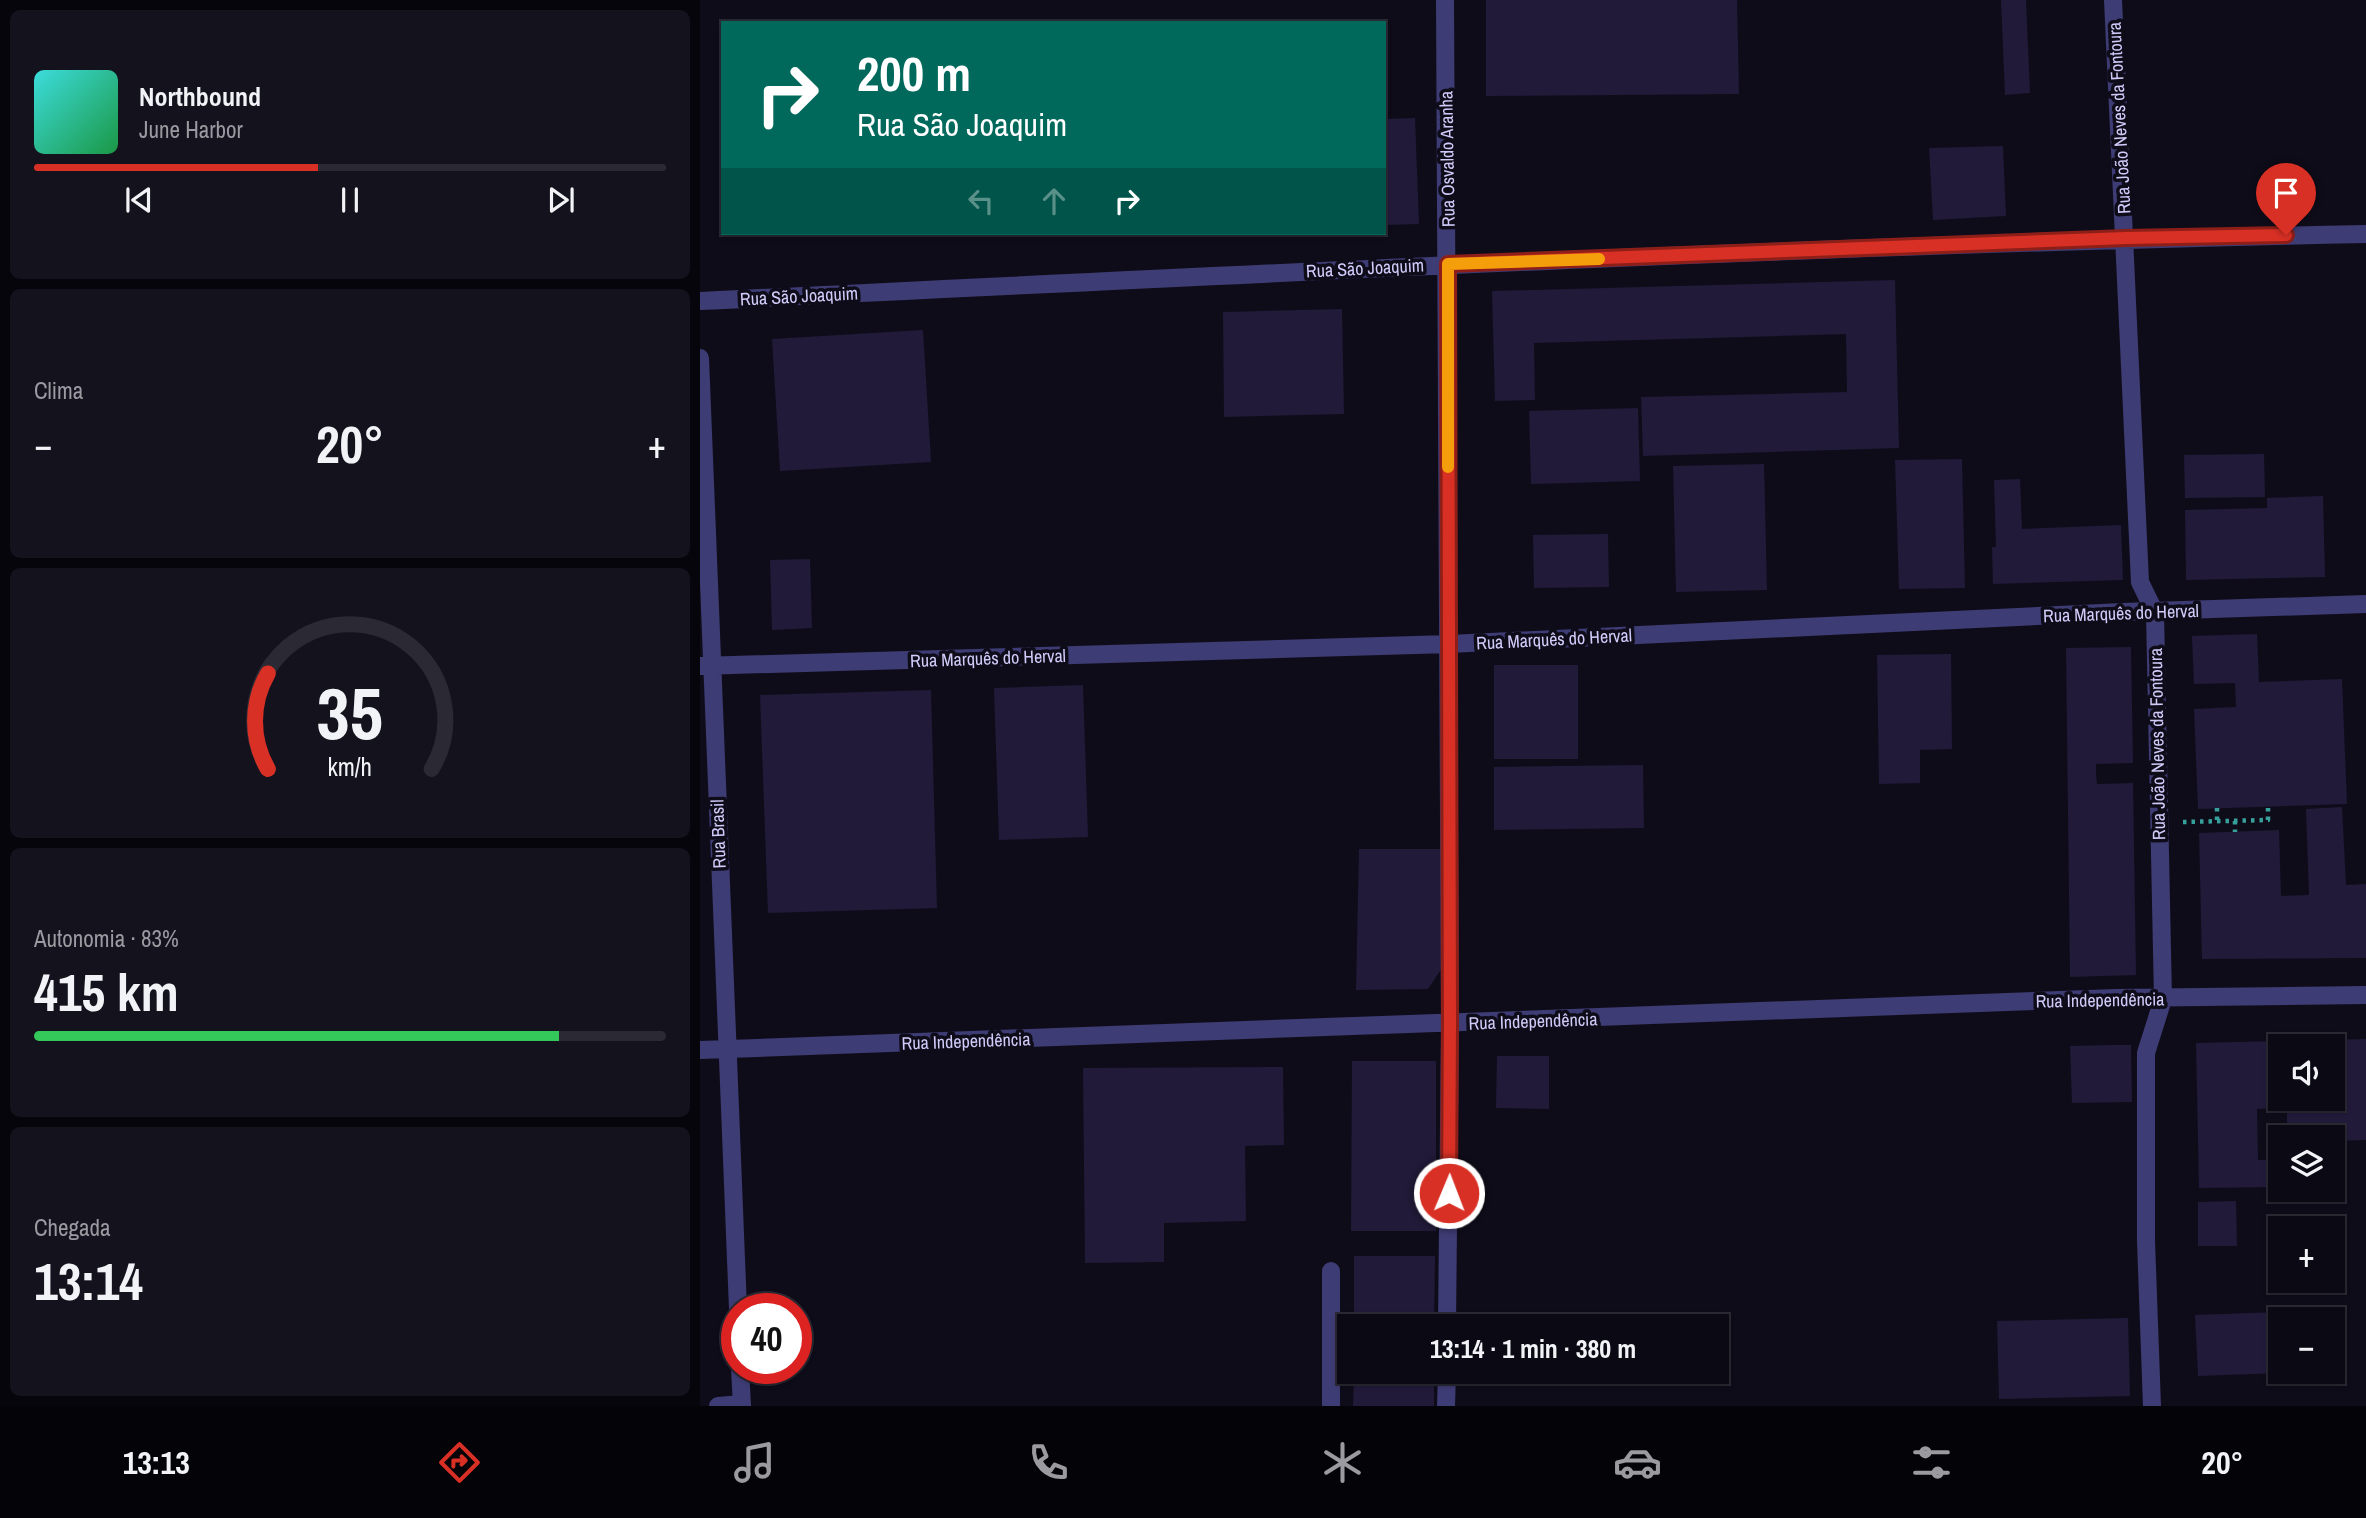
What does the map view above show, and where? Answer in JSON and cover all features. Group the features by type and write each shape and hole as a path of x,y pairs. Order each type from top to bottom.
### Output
{"street":[{"name":"Rua Osvaldo Aranha","path":"1445,0 1450,1024 1447,1314"},
{"name":"Rua João Neves da Fontoura","path":"2113,0 2140,582 2155,612 2163,999 2146,1054 2146,1241 2152,1406"},
{"name":"Rua São Joaquim","path":"700,301 1448,264 2126,238 2366,234"},
{"name":"Rua Brasil","path":"700,358 706,666 737,1293"},
{"name":"Rua Marquês do Herval","path":"706,666 1449,645 2366,604"},
{"name":"Rua Independência","path":"700,1050 2116,998 2366,995"},
{"path":"1331,1271 1331,1406"},
{"path":"718,1406 742,1405 741,1384"},
{"path":"1446,1406 1447,1384"}],"path":[{"path":"2158,824 2268,820 2268,806"},
{"path":"2217,808 2217,822"},
{"path":"2235,821 2235,832"}],"building":[{"path":"1486,0 1737,0 1739,94 1486,96"},
{"path":"2001,0 2026,0 2030,93 2005,95"},
{"path":"1415,118 1419,224 1386,225 1386,119"},
{"path":"2003,146 2006,216 1933,220 1929,148"},
{"path":"1895,280 1899,448 1643,456 1641,397 1847,392 1846,334 1534,343 1535,400 1495,401 1492,291"},
{"path":"1342,309 1344,414 1224,417 1223,312"},
{"path":"923,330 931,462 780,471 772,339"},
{"path":"1638,408 1640,481 1531,484 1529,411"},
{"path":"2264,454 2265,497 2185,498 2184,455"},
{"path":"1962,459 1965,588 1899,589 1895,460"},
{"path":"1764,464 1767,590 1676,592 1673,466"},
{"path":"2020,479 2022,529 2121,525 2123,580 1993,584 1992,547 1996,547 1994,480"},
{"path":"2323,496 2325,577 2186,580 2185,510 2267,508 2267,498"},
{"path":"1608,534 1609,587 1534,588 1533,535"},
{"path":"810,559 812,628 772,630 770,560"},
{"path":"2257,634 2259,682 2342,679 2347,804 2198,809 2194,709 2236,707 2235,683 2194,684 2192,636"},
{"path":"2131,647 2133,763 2096,764 2096,774 2097,784 2133,783 2136,975 2070,977 2066,648"},
{"path":"1951,654 1952,749 1920,750 1920,783 1879,784 1877,655"},
{"path":"1494,665 1578,665 1578,759 1494,759"},
{"path":"1083,685 1088,837 999,840 994,688"},
{"path":"931,690 937,908 768,913 760,695"},
{"path":"1643,765 1644,828 1494,830 1494,767"},
{"path":"2342,807 2346,885 2366,884 2366,958 2202,959 2199,833 2279,830 2281,896 2309,895 2306,809"},
{"path":"1359,849 1446,849 1446,962 1428,989 1356,990"},
{"path":"2345,1039 2366,1039 2366,1140 2345,1141 2345,1125 2287,1125 2287,1111 2345,1111"},
{"path":"2268,1041 2268,1109 2257,1109 2258,1160 2268,1160 2268,1187 2199,1188 2196,1043"},
{"path":"2131,1045 2132,1102 2072,1103 2070,1046"},
{"path":"1497,1056 1549,1056 1549,1109 1496,1108"},
{"path":"1352,1061 1436,1061 1436,1231 1351,1231"},
{"path":"1283,1067 1284,1145 1245,1146 1246,1221 1164,1223 1164,1262 1085,1263 1083,1068"},
{"path":"2236,1201 2237,1246 2198,1246 2198,1202"},
{"path":"1354,1256 1435,1256 1434,1314 1354,1314"},
{"path":"2268,1312 2268,1373 2198,1376 2195,1315"},
{"path":"2128,1318 2130,1396 1999,1399 1997,1321"},
{"path":"1354,1384 1434,1384 1434,1406 1353,1406"}],"slow traffic":[{"path":"1448,467 1448,264 1599,259"}],"route":[{"path":"1449,1193 1448,264 2126,238 2286,235"}]}
